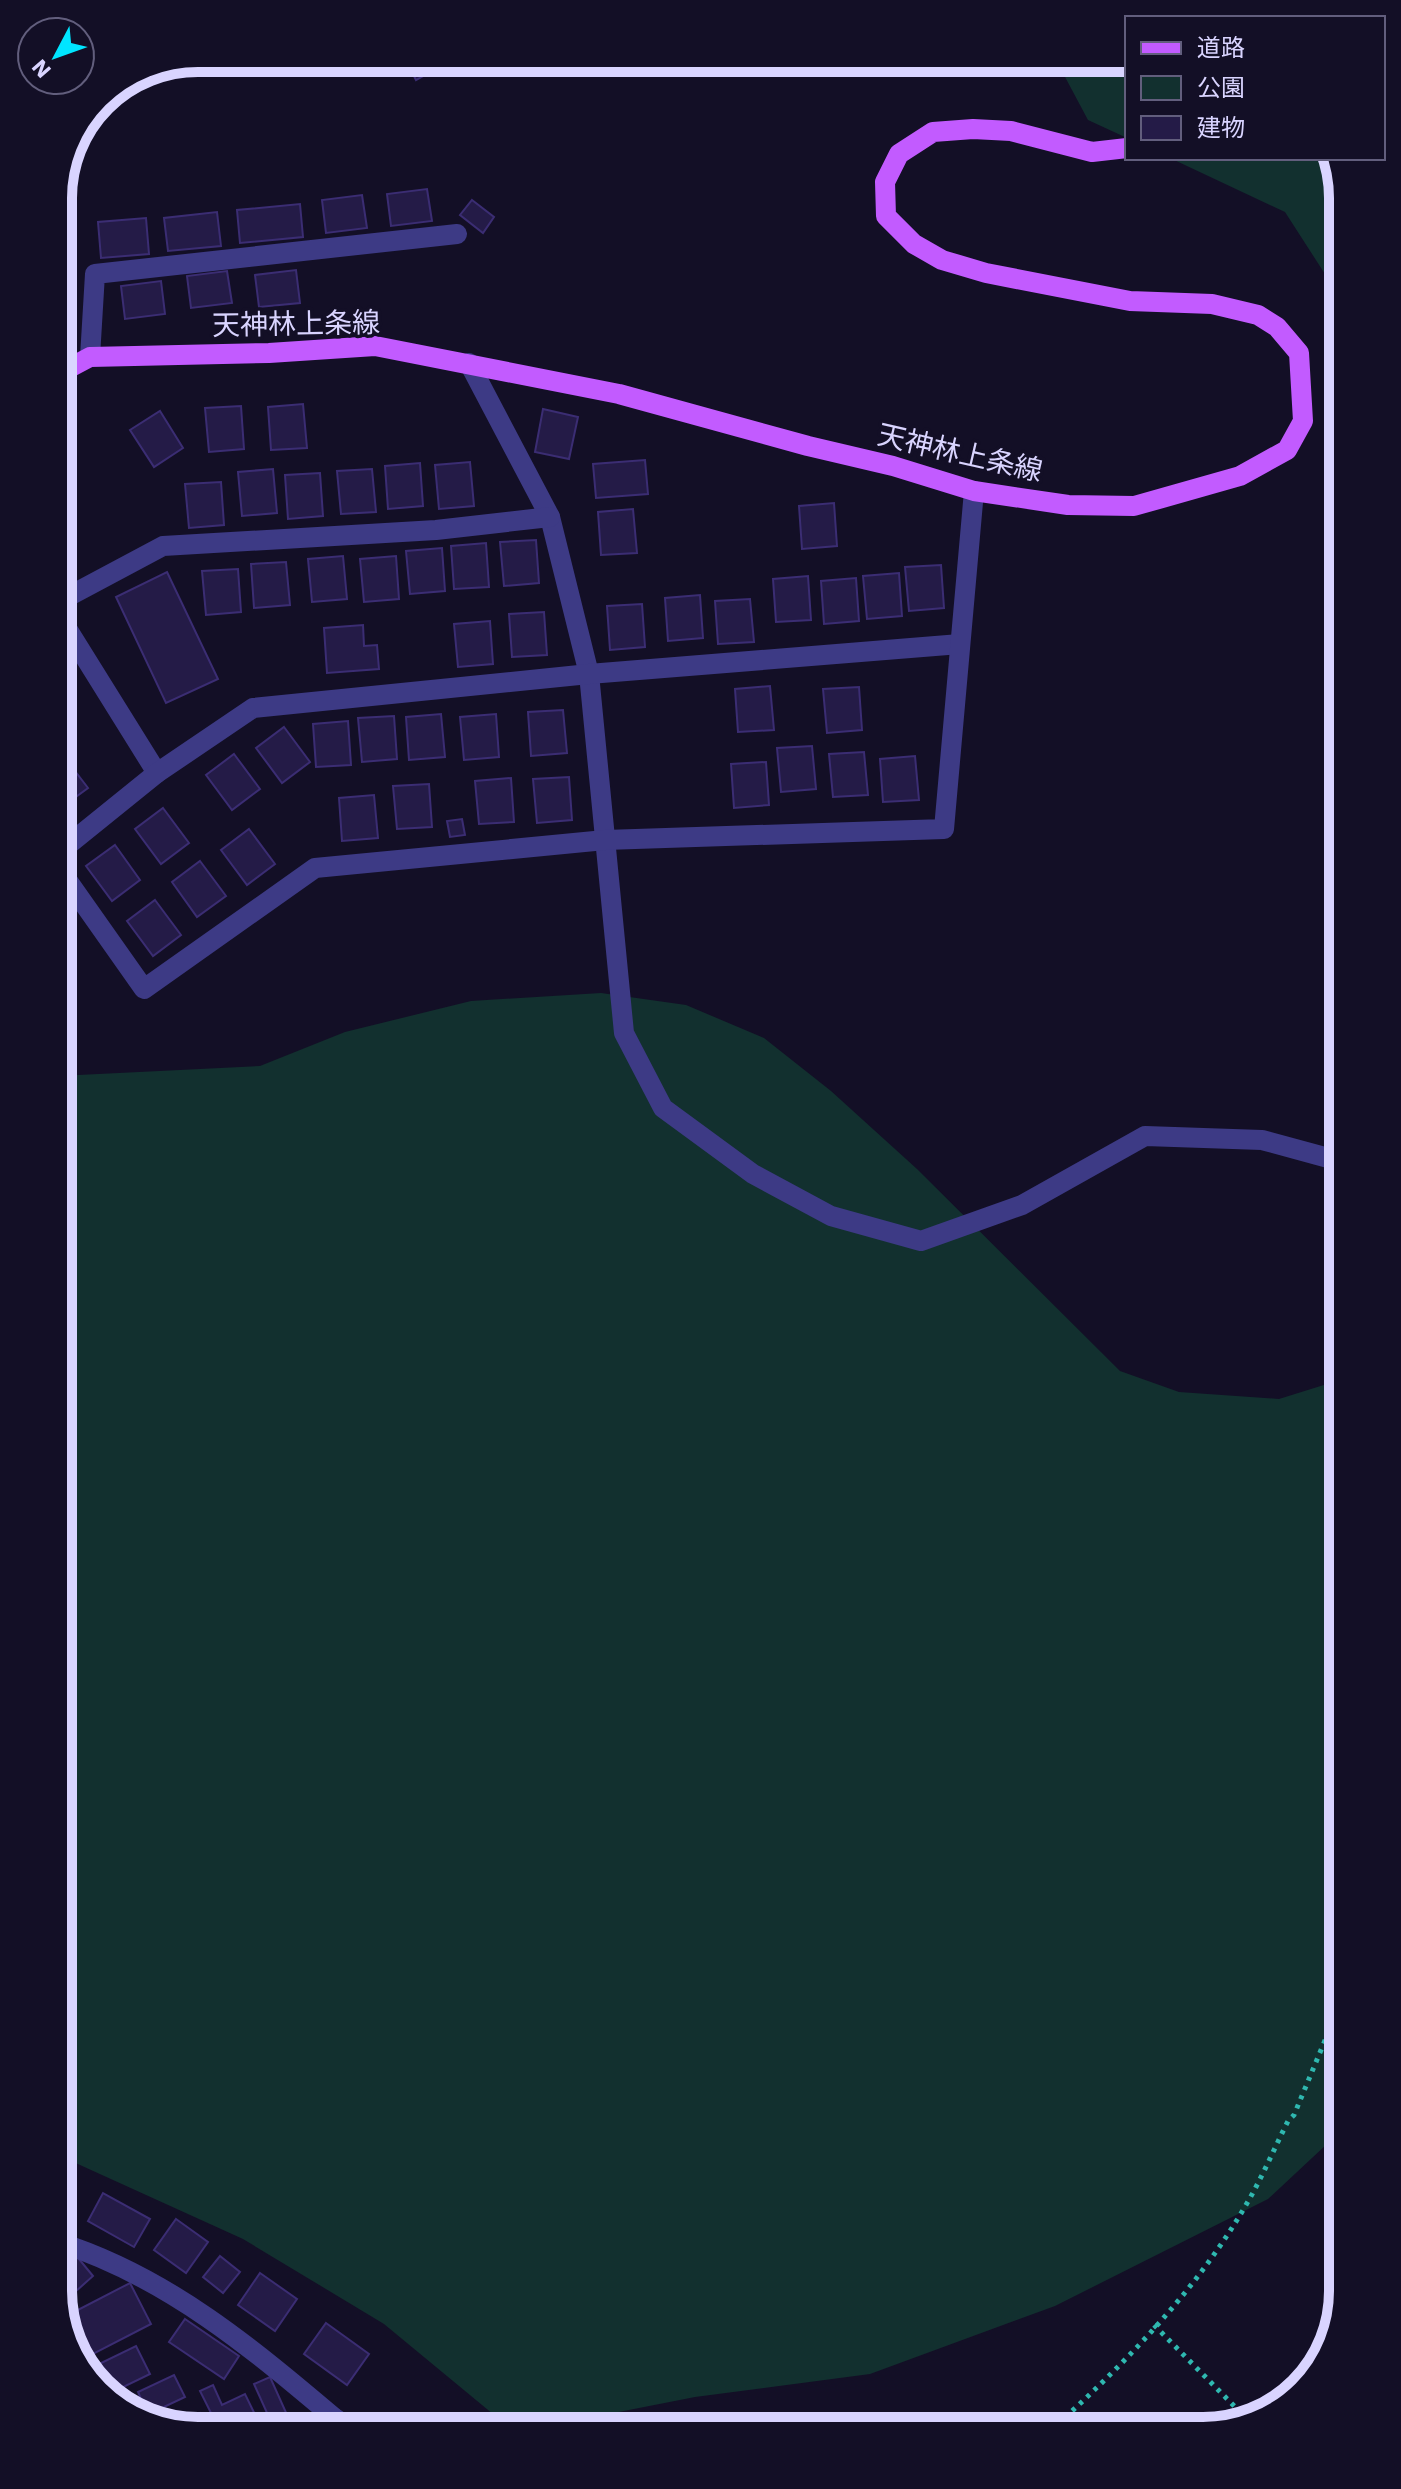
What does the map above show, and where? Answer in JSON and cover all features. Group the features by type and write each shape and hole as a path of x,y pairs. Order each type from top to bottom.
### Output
{"main road":[{"name":"天神林上条線","path":"72,367 90,357 269,353 375,346 619,394 893,466 974,491 1068,505 1134,506 1240,476 1287,450 1303,421 1299,353 1277,327 1258,315 1212,304 1130,301 986,273 942,260 914,244 886,216 885,182 899,154 933,132 1011,131 1092,152 1125,148"}],"street":[{"path":"90,357 95,274 457,234"},
{"path":"469,363 550,517 589,674 624,1033 663,1108 753,1174 831,1216 921,1241 1022,1205 1145,1136 1262,1140 1329,1158"},
{"path":"72,887 144,989 315,868 605,840 944,829 974,491"},
{"path":"72,595 163,546 436,530 550,517"},
{"path":"72,636 157,773"},
{"path":"72,842 157,773 253,708 589,674 960,644"},
{"path":"72,2246 106,2257 189,2303 271,2363 334,2417"}],"path":[{"path":"1066,2417 1112,2375 1202,2270 1249,2199 1288,2121 1294,2115 1329,2031"},
{"path":"1154,2325 1240,2411"}],"green space":[{"path":"1062,72 1125,72 1125,137 1088,120"},
{"path":"1174,160 1323,160 1329,198 1329,280 1285,212"},
{"path":"601,993 686,1005 764,1038 831,1091 917,1169 1120,1371 1179,1392 1279,1399 1329,1383 1329,2142 1268,2199 1055,2306 870,2374 695,2397 593,2417 497,2417 384,2324 243,2239 72,2161 72,1075 260,1066 345,1032 471,1001"}],"building":[{"path":"412,72 430,72 416,80"},
{"path":"427,189 432,221 391,226 387,194"},
{"path":"362,195 367,228 326,233 322,200"},
{"path":"472,200 494,217 483,233 460,215"},
{"path":"300,204 303,237 240,243 237,210"},
{"path":"217,212 221,246 168,251 164,218"},
{"path":"146,218 149,254 101,258 98,222"},
{"path":"296,270 300,303 259,307 255,275"},
{"path":"227,271 232,303 191,308 187,276"},
{"path":"161,281 165,314 125,319 121,286"},
{"path":"303,404 307,448 271,450 268,407"},
{"path":"241,406 244,449 209,452 205,408"},
{"path":"543,409 578,417 569,459 535,452"},
{"path":"160,411 183,448 154,467 130,430"},
{"path":"645,460 648,494 596,498 593,464"},
{"path":"470,462 474,506 439,509 435,465"},
{"path":"420,463 423,506 388,509 385,466"},
{"path":"273,469 277,513 242,516 238,472"},
{"path":"372,469 376,512 341,514 337,471"},
{"path":"320,473 323,516 288,519 285,475"},
{"path":"221,482 224,525 189,528 185,484"},
{"path":"834,503 837,546 802,549 799,506"},
{"path":"633,509 637,553 601,555 598,512"},
{"path":"536,540 539,583 504,586 500,542"},
{"path":"486,543 489,587 454,589 451,546"},
{"path":"442,548 445,591 410,594 406,551"},
{"path":"343,556 347,599 312,602 308,559"},
{"path":"396,556 399,599 364,602 360,559"},
{"path":"286,562 290,605 254,608 251,564"},
{"path":"941,565 944,608 909,611 905,567"},
{"path":"238,569 241,612 206,615 202,571"},
{"path":"167,572 218,679 166,703 116,597"},
{"path":"899,573 902,616 867,619 863,576"},
{"path":"808,576 811,620 776,622 773,579"},
{"path":"856,578 859,621 824,624 821,581"},
{"path":"700,595 703,638 668,641 665,598"},
{"path":"750,599 754,642 718,644 715,601"},
{"path":"642,604 645,647 610,650 607,606"},
{"path":"544,612 547,655 512,657 509,614"},
{"path":"490,621 493,664 458,667 454,624"},
{"path":"363,625 364,646 377,645 379,669 327,673 324,628"},
{"path":"770,686 774,730 738,732 735,689"},
{"path":"859,687 862,730 827,733 823,689"},
{"path":"563,710 567,753 531,756 528,712"},
{"path":"441,714 445,757 409,760 406,717"},
{"path":"496,714 499,757 464,760 460,717"},
{"path":"394,716 397,759 362,762 358,718"},
{"path":"348,721 351,765 316,767 313,724"},
{"path":"284,727 310,762 282,783 256,748"},
{"path":"812,746 816,789 781,792 777,748"},
{"path":"864,752 868,795 833,797 829,754"},
{"path":"234,754 260,789 232,810 206,775"},
{"path":"915,756 919,800 883,802 880,759"},
{"path":"766,762 769,805 734,808 731,764"},
{"path":"72,767 88,788 72,800"},
{"path":"569,777 572,820 537,823 533,779"},
{"path":"511,778 514,822 479,824 475,781"},
{"path":"429,784 432,827 397,829 393,786"},
{"path":"374,795 378,838 342,841 339,798"},
{"path":"163,808 189,843 161,864 135,829"},
{"path":"462,819 465,835 450,837 447,821"},
{"path":"249,829 275,864 247,885 221,850"},
{"path":"115,845 140,880 112,901 86,866"},
{"path":"200,861 226,896 197,917 172,882"},
{"path":"155,900 181,935 153,956 127,921"},
{"path":"103,2193 150,2219 134,2247 88,2221"},
{"path":"176,2219 208,2242 186,2273 154,2250"},
{"path":"74,2253 93,2276 75,2292 72,2288"},
{"path":"220,2256 240,2272 223,2293 203,2277"},
{"path":"260,2273 297,2299 275,2331 238,2305"},
{"path":"130,2283 151,2324 93,2354 74,2312"},
{"path":"185,2319 239,2356 224,2379 169,2342"},
{"path":"326,2323 369,2354 347,2385 304,2354"},
{"path":"136,2346 150,2374 119,2389 97,2365"},
{"path":"174,2375 185,2397 157,2410 142,2404 138,2392"},
{"path":"270,2377 288,2417 269,2417 254,2384"},
{"path":"213,2385 222,2405 245,2394 256,2417 213,2417 200,2391"}]}
